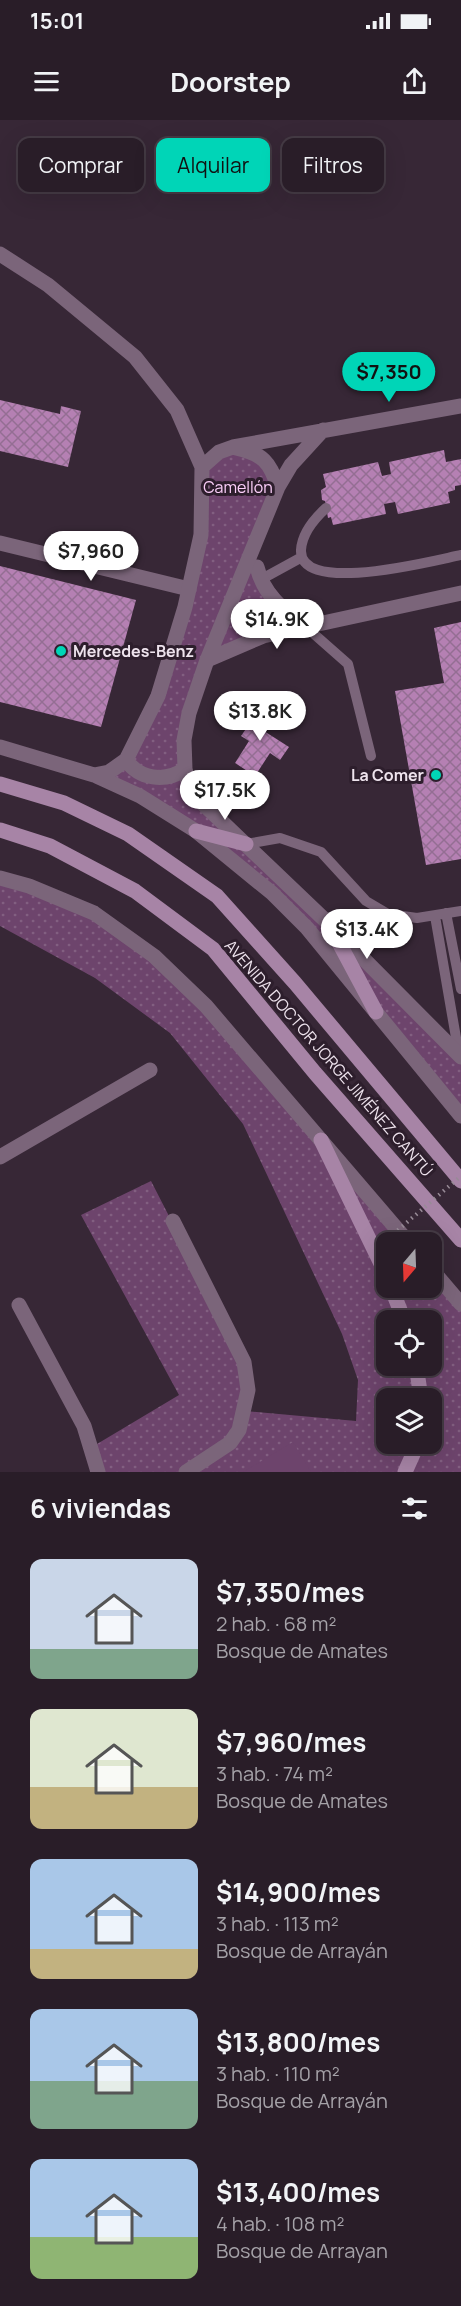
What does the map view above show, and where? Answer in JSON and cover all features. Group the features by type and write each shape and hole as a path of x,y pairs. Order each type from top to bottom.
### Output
{"main road":[{"name":"AVENIDA DOCTOR JORGE JIMÉNEZ CANTÚ","path":"0,784 64,803 128,834 217,896 295,982 461,1178"},
{"name":"AVENIDA DOCTOR JORGE JIMÉNEZ CANTÚ","path":"0,830 50,846 135,891 213,949 315,1073 461,1240"},
{"path":"196,831 246,844"},
{"path":"329,924 376,1012"},
{"path":"321,1140 376,1253"},
{"path":"405,1472 413,1454"}],"street":[{"path":"0,254 48,285 135,357 177,410 202,467 201,535 189,589 158,696 126,760 109,772 94,775"},
{"path":"202,467 219,452 233,447 461,406"},
{"path":"323,430 297,456 278,488 207,660 189,713 184,740 185,769 190,790 196,797 329,924 460,1056"},
{"path":"233,447 253,452 271,466 278,488"},
{"path":"0,543 189,589"},
{"path":"259,574 269,595 306,627"},
{"path":"207,660 263,636 461,593"},
{"path":"0,747 94,775 140,796 196,831 272,893 307,928 461,1116"},
{"path":"126,760 142,775 151,777 177,775 185,769"},
{"path":"0,878 29,886 94,913 154,956 206,1006 399,1232"},
{"path":"0,1157 150,1070"},
{"path":"173,1221 244,1362 248,1390 239,1430 230,1443 186,1472"},
{"path":"442,1282 461,1304"},
{"path":"19,1305 84,1426 98,1472"}],"lane":[{"path":"326,508 308,529 301,549 306,565 313,570 348,574 461,555"},
{"path":"259,574 302,557"},
{"path":"306,627 348,664 371,756"},
{"path":"246,844 280,838 321,852 366,901 388,914 404,917 461,913"},
{"path":"446,914 461,989"},
{"path":"435,916 460,1056"}],"path":[{"path":"396,1232 461,1178"}],"green space":[{"name":"Camellón","path":"219,452 253,452 278,487 255,546 257,567 306,627 207,660 189,713 186,778 461,1057 461,1116 308,928 109,772 125,760 185,607 202,467"},
{"path":"0,878 94,913 154,956 399,1232 376,1232 376,1298 442,1298 442,1282 461,1304 461,1472 98,1472 92,1447 179,1395 81,1215 151,1181 244,1362 245,1411 356,1421 358,1380 342,1334 243,1124 170,1033 95,978 0,926"},
{"path":"293,1442 311,1472 243,1472"}],"building":[{"path":"0,400 60,414 61,406 81,411 68,467 0,451"},
{"path":"444,450 446,462 461,459 461,485 455,486 455,490 448,492 450,503 398,514 395,502 384,504 386,514 333,525 331,517 328,518 325,501 322,500 321,490 326,487 323,474 378,462 382,476 391,474 389,462"},
{"name":"Mercedes-Benz","path":"0,566 136,600 101,727 0,702"},
{"name":"La Comer","path":"461,622 461,859 426,865 395,691 444,683 434,628"},
{"path":"265,701 278,710 264,731 289,747 280,760 270,753 255,776 235,763 249,741 241,736"}],"place":[{"name":"Mercedes-Benz","path":"61,651"},
{"name":"La Comer","path":"436,775"}]}
